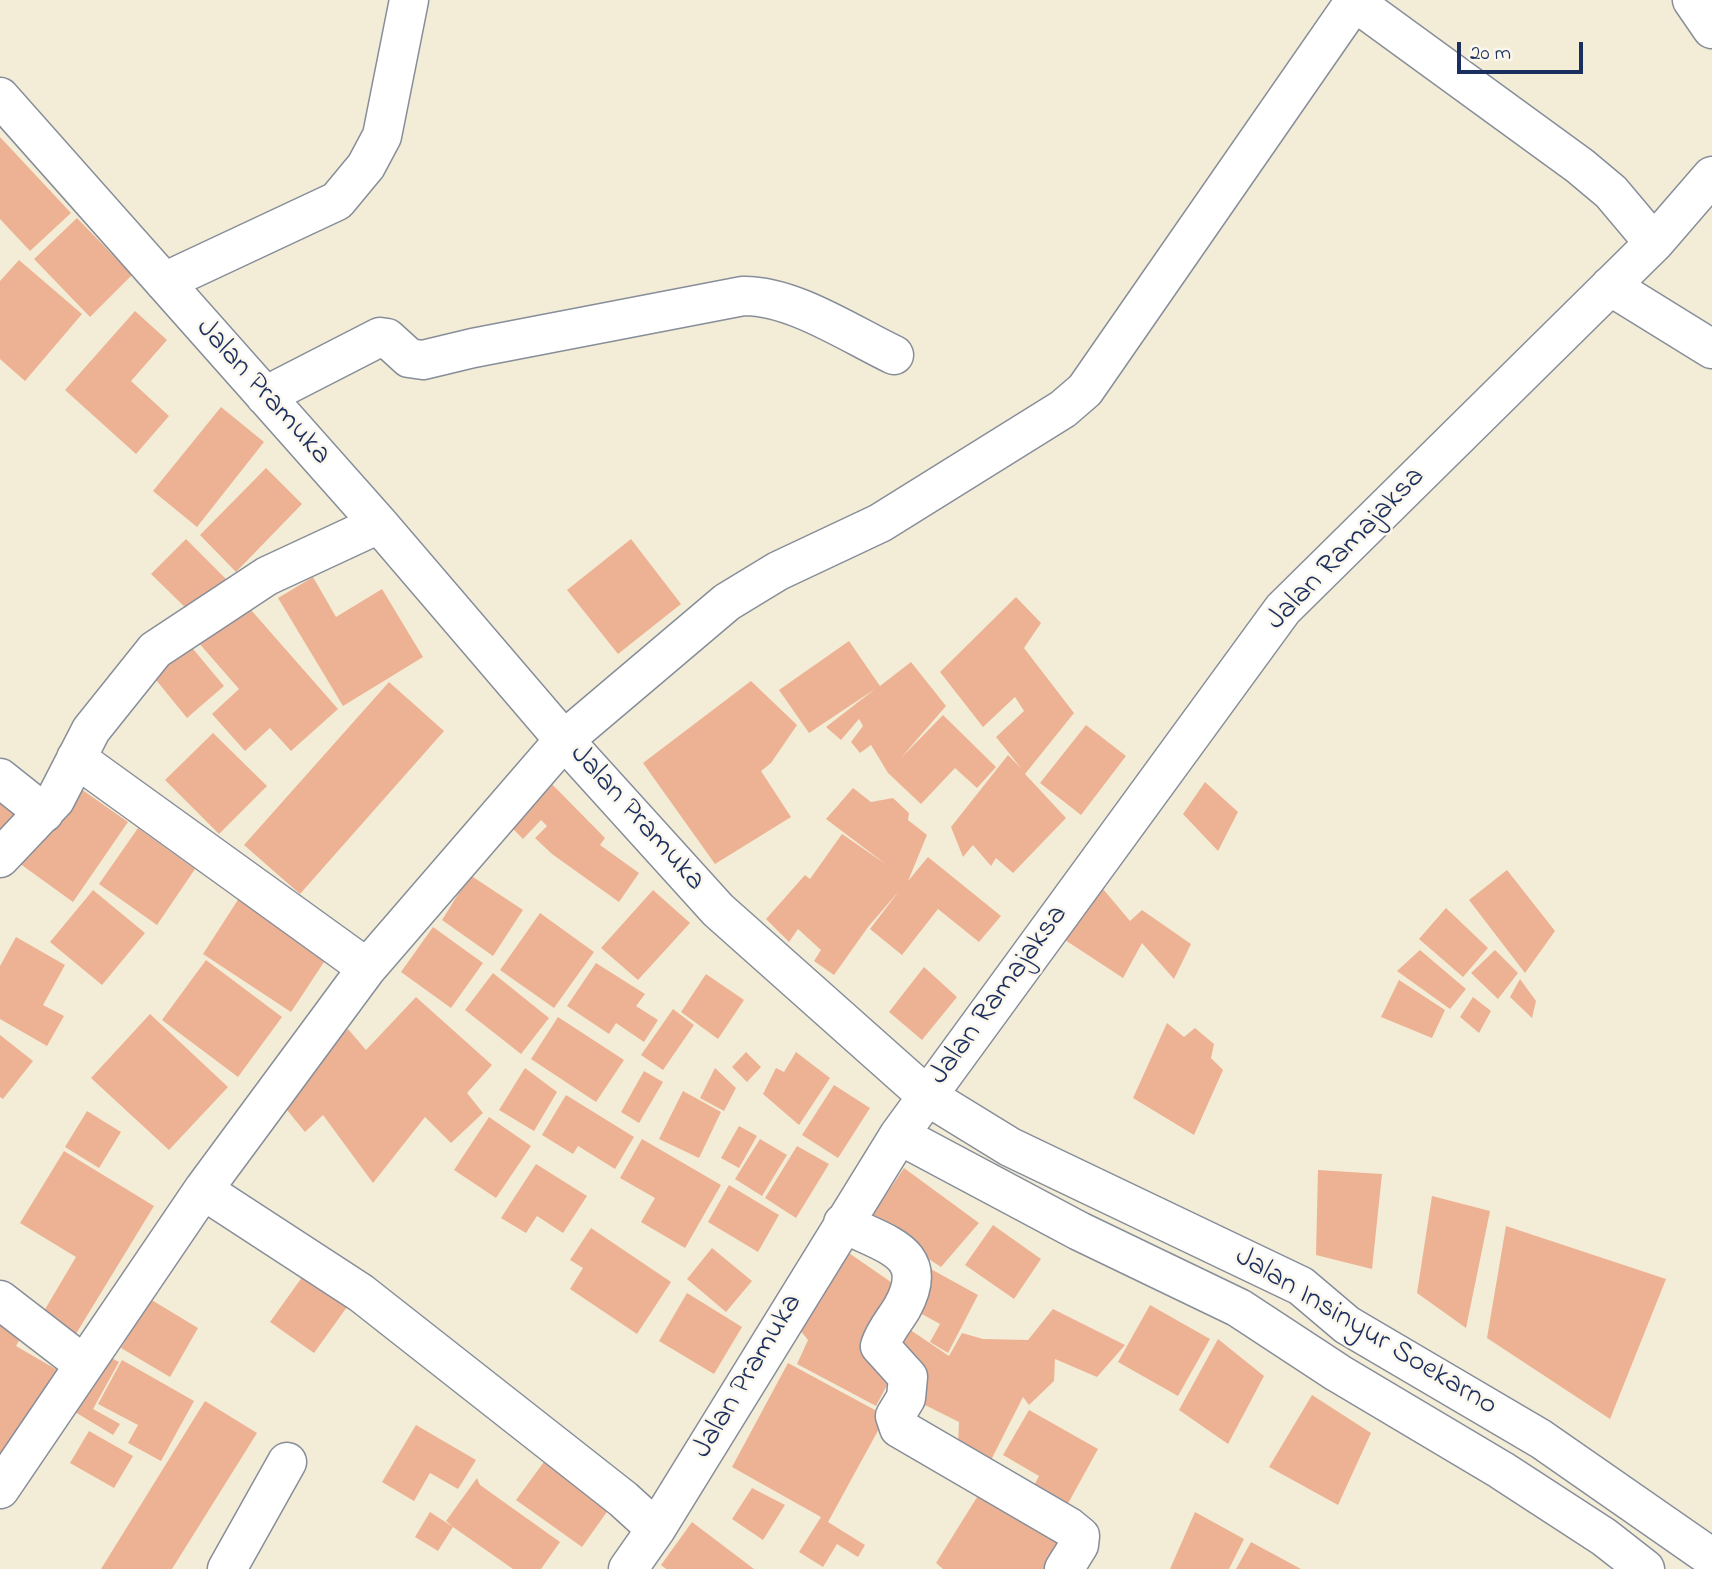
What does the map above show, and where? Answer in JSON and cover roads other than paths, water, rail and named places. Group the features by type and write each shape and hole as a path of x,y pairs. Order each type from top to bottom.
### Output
{"street":[{"path":"164,282 337,201 366,166 382,135 409,0"},
{"path":"1692,0 1712,29"},
{"path":"0,1489 203,1190 368,968 565,740 727,602 778,571 880,523 1063,409 1085,390 1353,1 1580,166 1611,192 1654,243"},
{"name":"Jalan Pramuka","path":"0,97 379,524 565,740 718,910 927,1096 843,1223 645,1555"},
{"name":"Jalan Ramajaksa","path":"927,1096 1283,609 1654,243 1712,176"},
{"path":"1610,286 1712,349"},
{"path":"265,396 380,337 387,338 409,358 423,360 743,296 765,296 786,304 894,355"},
{"path":"0,858 55,800 91,730 155,650 267,576 379,524"},
{"path":"76,758 368,968"},
{"path":"0,778 44,813"},
{"name":"Jalan Insinyur Soekarno","path":"927,1096 1010,1147 1301,1286 1347,1325 1541,1439 1712,1558"},
{"name":"Jalan Insinyur Soekarno","path":"899,1135 1079,1231 1239,1308 1324,1364 1501,1470 1604,1538 1645,1569"},
{"path":"203,1190 361,1293 623,1499 645,1555"},
{"path":"843,1223 902,1254 912,1265 911,1291 880,1346 908,1377 906,1398 895,1416 899,1428 1080,1536 1080,1542 1064,1569"},
{"path":"0,1300 83,1364"},
{"path":"1324,1364 1347,1325"},
{"path":"227,1569 287,1462"}]}
